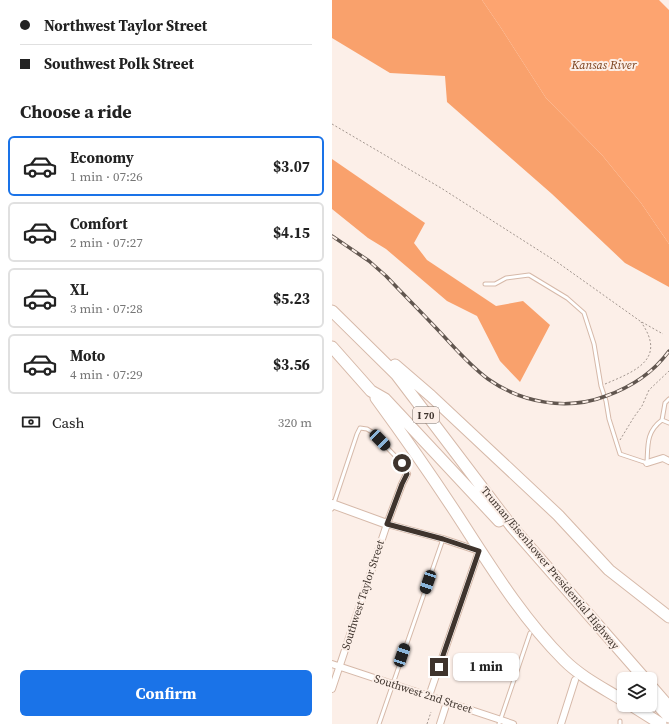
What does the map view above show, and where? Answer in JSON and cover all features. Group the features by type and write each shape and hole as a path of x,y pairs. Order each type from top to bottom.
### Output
{"highway":[{"name":"Truman/Eisenhower Presidential Highway","path":"332,311 396,374 554,587 629,672"},
{"path":"341,320 431,396 558,515 609,570 669,617"},
{"name":"Truman/Eisenhower Presidential Highway","path":"332,347 371,391 385,399 510,529 639,672"},
{"path":"371,391 425,465 505,588 535,629 564,661 578,672 617,697"},
{"path":"657,693 669,707"},
{"path":"657,704 669,717"},
{"path":"642,712 661,724"}],"street":[{"path":"647,463 663,458 669,461"},
{"name":"Southwest Taylor Street","path":"332,689 387,524 407,474"},
{"path":"332,506 479,551 429,696"},
{"name":"Southwest 2nd Street","path":"332,664 447,702 500,722 513,724"},
{"path":"561,724 575,680"},
{"path":"440,724 447,702"}],"lane":[{"path":"484,284 495,284 506,278 529,275 566,298 584,313 594,344 601,386 620,454 647,463 648,441 654,426 662,420 665,403 669,399"},
{"path":"662,420 669,423"},
{"path":"332,506 358,430 360,428 367,429 372,432 402,463 407,474"},
{"path":"379,724 443,539"},
{"path":"500,722 530,633"}],"path":[{"path":"332,124 441,188 557,262 640,321 663,334"},
{"path":"601,386 644,363 652,349 649,333 640,321"},
{"path":"617,445 642,406 649,390 669,371"},
{"path":"427,724 431,712"}],"shaded area":[{"path":"332,0 482,0 546,98 602,155 641,203 669,244 669,287 625,263 552,194 447,102 445,76 390,73 332,38"},
{"path":"332,159 425,223 414,243 427,260 496,306 523,301 550,325 520,382 500,361 477,316 447,301 386,249 368,238 332,209"}],"water":[{"name":"Kansas River","path":"482,0 659,0 669,10 669,244 641,203 602,155 546,98"}],"railway":[{"path":"332,236 369,261 386,276 474,368 488,379 515,394 530,399 560,404 591,401 633,384 649,373 669,351"}],"route":[{"path":"402,463 407,474 387,524 443,539 479,551 439,667"}]}
